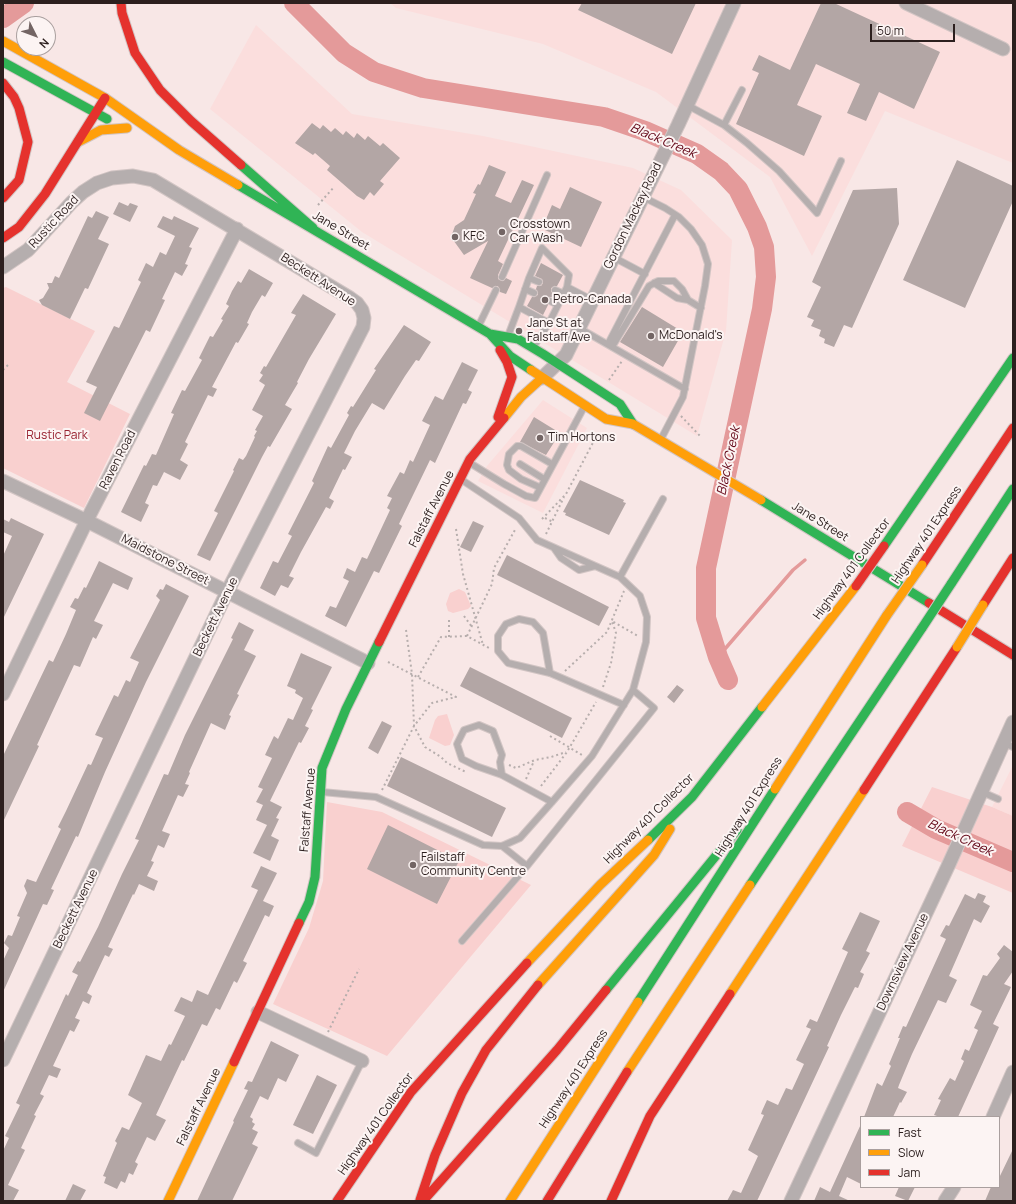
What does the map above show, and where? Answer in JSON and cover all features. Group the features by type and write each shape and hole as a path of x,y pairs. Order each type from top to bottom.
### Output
{"main road":[{"path":"121,3 122,13 135,53 160,90 191,121 313,228"},
{"name":"Jane Street","path":"4,42 105,98 179,150 490,334 510,356 606,419 633,424 661,440 737,485 1013,655"},
{"name":"Jane Street","path":"3,62 96,114 179,150"},
{"path":"3,83 14,97 28,142 19,180 3,198"},
{"path":"3,238 19,227 45,194 105,98"},
{"path":"78,142 101,130 127,128"},
{"path":"490,334 507,362 512,376 494,428"},
{"name":"Jane Street","path":"490,334 518,339 558,363 620,404 633,424"},
{"name":"Highway 401 Collector","path":"337,1201 411,1092 502,989 600,885 692,797 856,586 1013,358"},
{"name":"Falstaff Avenue","path":"168,1201 258,1012 308,902 315,877 322,768 368,663 469,462 494,428 521,397 542,378"},
{"name":"Highway 401 Express","path":"510,1201 743,841 775,787 887,615 1013,428"},
{"path":"547,1201 616,1088 1013,489"},
{"path":"610,1201 650,1116 957,647 1013,558"},
{"path":"423,1201 557,1050 727,840 775,787"},
{"path":"420,1201 435,1155 462,1093 486,1050 522,1002 654,855 692,797"},
{"path":"631,1136 650,1116"}],"street":[{"name":"Gordon Mackay Road","path":"542,378 566,355 678,125 734,3"},
{"path":"906,3 1003,49"},
{"name":"Rustic Road","path":"3,267 28,250 83,192 97,183 124,176 153,180 237,229"},
{"name":"Raven Road","path":"3,694 87,521 237,229"},
{"name":"Beckett Avenue","path":"3,1060 227,592 363,327 364,318 362,310 350,298 237,229"},
{"name":"Maidstone Street","path":"3,481 87,521 368,663"},
{"name":"Downsview Avenue","path":"791,1201 982,792 1008,745 1013,722"},
{"path":"258,1012 362,1061"},
{"path":"993,1116 1013,1072"},
{"path":"945,1201 953,1188"}],"lane":[{"path":"724,125 742,90"},
{"path":"687,105 724,125 779,171 816,213 841,161"},
{"path":"502,277 548,175"},
{"path":"643,197 675,215 691,229 702,244 708,264 683,398 661,440"},
{"path":"610,346 675,215"},
{"path":"507,337 542,248 569,275 564,294 549,323 533,348"},
{"path":"613,258 645,274"},
{"path":"529,278 539,282"},
{"path":"610,346 649,286 654,283 664,280 674,282 682,289 688,300"},
{"path":"654,283 677,298 688,300 701,308"},
{"path":"567,287 592,300"},
{"path":"478,327 496,290"},
{"path":"525,290 534,293"},
{"path":"555,290 564,294"},
{"path":"550,301 558,305"},
{"path":"519,308 549,323"},
{"path":"579,328 685,389"},
{"path":"469,462 526,496 535,498 539,487 585,406"},
{"path":"539,487 521,479 509,470 507,465 509,454 517,446 521,446 552,464"},
{"path":"520,464 544,479"},
{"path":"320,792 376,797 482,845 502,846 520,838 588,760 633,690 646,640 646,617 640,596 620,577 537,540 520,520 460,479"},
{"path":"620,577 663,499"},
{"path":"553,547 561,558 579,570 595,566"},
{"path":"550,674 543,633 534,622 519,619 506,624 498,636 498,651 508,663 550,674 624,705"},
{"path":"462,941 527,866 654,708 633,690"},
{"path":"502,775 500,762 502,755 493,731 479,725 464,730 457,744 462,759 476,766 502,775 552,802"},
{"path":"982,792 998,799"},
{"path":"502,846 527,866"},
{"path":"298,1143 316,1153 362,1061"}],"path":[{"path":"318,205 334,187"},
{"path":"607,382 613,377 626,355"},
{"path":"3,370 8,365"},
{"path":"676,410 701,437"},
{"path":"542,542 598,433"},
{"path":"542,520 566,494"},
{"path":"545,518 552,522"},
{"path":"467,636 492,584 494,568 520,520"},
{"path":"456,529 463,574 483,645"},
{"path":"558,677 606,632 627,584"},
{"path":"464,616 472,627"},
{"path":"449,619 449,636"},
{"path":"612,621 646,640"},
{"path":"536,793 567,752 600,695 611,663 616,633 612,621"},
{"path":"406,630 412,674 414,726 425,747 441,757 447,763 474,776 477,769 476,766"},
{"path":"418,677 441,637 467,636 498,651"},
{"path":"382,790 414,726 432,703 456,697 388,662"},
{"path":"550,736 570,747 588,760"},
{"path":"500,762 516,768 535,760 567,752"},
{"path":"522,786 535,760"},
{"path":"323,1042 359,969"}],"shaded area":[{"path":"390,3 1009,3 1013,5 1013,163 885,111 812,256 770,177 656,92 543,44 396,8"},
{"path":"256,25 352,114 483,136 633,168 681,190 732,240 726,331 697,436 362,232 210,109"},
{"path":"543,400 587,428 543,513 478,481 487,466"},
{"path":"1013,765 1013,816 992,807"}],"green space":[{"name":"Rustic Park","path":"6,287 95,331 67,382 130,414 84,508 3,468 3,288"},
{"path":"459,589 465,592 471,606 468,609 453,613 448,611 446,604 450,593"},
{"path":"447,714 454,735 450,745 445,746 429,738 435,720 438,716"},
{"path":"932,787 992,807 1013,816 1013,893 902,846"},
{"path":"327,802 382,812 531,885 387,1056 273,1004 309,928 323,881"}],"building":[{"path":"582,3 696,3 672,54 578,10"},
{"path":"821,3 834,3 940,52 914,109 879,92 866,121 847,113 860,84 816,64 797,105 822,116 804,156 736,124 759,73 752,70 759,55 790,70"},
{"path":"312,123 320,129 323,125 331,132 335,128 343,135 346,131 354,138 357,133 365,140 368,136 380,146 383,143 400,158 380,181 384,184 374,196 370,192 364,200 357,196 327,170 330,166 315,153 313,155 295,143"},
{"path":"957,160 1013,186 1013,201 965,308 903,280"},
{"path":"489,165 506,172 495,196 511,203 522,180 534,185 498,261 503,264 498,275 498,279 503,281 506,278 512,281 506,294 500,292 498,286 492,288 470,278 488,241 464,255 451,237 455,226 464,220 476,194 473,193 478,184 480,185"},
{"path":"570,187 602,202 581,247 545,230 547,226 544,224 552,205 560,209"},
{"path":"897,188 899,224 852,328 844,325 834,347 824,343 825,339 819,336 821,330 811,326 814,320 807,317 821,287 812,282 853,190"},
{"path":"119,202 128,206 130,203 138,206 130,222 113,214"},
{"path":"96,211 109,217 98,239 109,244 88,289 85,288 70,319 42,305 39,300 43,298 49,288 47,283 52,283 55,276 59,278 88,216 92,218"},
{"path":"163,216 172,220 174,216 199,228 189,247 192,248 185,264 188,265 182,276 175,272 162,299 165,300 150,332 146,330 100,421 84,413 97,387 86,382 114,326 119,328 141,282 138,280 146,263 153,267 160,252 166,255 175,236 157,227"},
{"path":"541,263 563,275 557,286 551,288 553,294 552,297 546,299 548,305 543,315 527,306 532,297 538,295 536,289 537,286 541,286 543,283 542,279 535,276"},
{"path":"249,269 273,283 265,297 262,295 252,312 247,323 249,324 238,343 236,342 212,387 217,389 213,397 208,395 185,442 188,444 180,460 188,465 180,480 164,472 157,486 153,485 145,503 149,505 141,522 121,512 144,465 146,466 152,454 156,455 174,414 171,413 182,390 185,391 202,360 199,358 210,336 213,337 223,320 221,319 229,306 226,304 232,291 238,281 241,283"},
{"path":"303,294 336,314 309,359 297,382 298,383 285,405 292,409 270,447 268,446 262,457 210,561 197,555 218,513 214,511 234,471 233,470 239,458 243,460 246,456 255,437 254,436 257,431 255,430 263,416 252,410 265,385 259,381 263,375 260,373 264,366 266,367 296,315 291,313"},
{"name":"McDonald's","path":"642,307 683,332 663,367 620,342"},
{"path":"404,325 431,342 419,361 416,360 384,410 372,403 344,453 352,457 345,470 343,469 329,498 334,501 330,509 326,507 301,552 289,576 294,578 288,588 281,585 275,596 260,588 273,561 278,563 292,536 288,534 314,483 312,481 328,446 331,448 349,415 347,413 351,406 353,407 376,370 374,369"},
{"path":"462,362 478,370 468,390 472,392 466,404 463,403 435,463 430,460 399,524 402,526 379,573 374,571 346,627 325,616 330,606 336,608 349,581 343,578 347,568 355,572 362,557 367,559 390,510 387,508 392,498 387,496 400,472 404,474 410,460 413,462 430,425 422,421 435,396 443,400"},
{"name":"Tim Hortons","path":"534,417 560,433 546,455 520,442"},
{"path":"580,480 624,500 623,502 626,503 609,535 565,515 566,513 563,512"},
{"path":"11,518 44,534 3,619 3,556 12,536 3,532 3,519 9,522"},
{"path":"473,521 484,526 471,552 460,547"},
{"path":"507,555 609,607 599,626 497,575"},
{"path":"99,561 133,578 128,590 113,583 94,621 103,625 96,639 93,637 80,667 74,665 37,745 39,746 3,822 3,756 49,660 53,662 66,634 76,610 70,607 75,598 78,599 84,587 86,588"},
{"path":"166,584 189,596 146,682 105,772 78,837 76,836 51,889 54,890 47,905 43,904 3,992 3,961 9,948 4,943 8,935 12,936 20,917 17,916 27,893 24,886 27,879 36,882 61,829 58,827 88,764 91,765 103,738 95,735 114,695 118,697 126,680 130,682 139,662 130,658 160,600 156,596 160,589 163,590"},
{"path":"239,622 254,630 244,650 256,656 237,694 239,695 229,715 231,716 225,730 211,723 189,772 190,773 185,784 189,785 183,797 178,795 162,831 170,834 164,848 158,845 151,861 154,862 147,876 158,881 154,891 139,884 134,895 133,894 108,947 113,949 109,957 105,955 87,993 92,996 89,1004 83,1001 75,1018 80,1020 74,1032 70,1030 53,1066 61,1069 57,1078 49,1075 40,1094 44,1096 34,1115 36,1116 21,1148 25,1150 8,1185 19,1190 13,1201 3,1201 3,1151 9,1138 5,1136 20,1105 16,1103 66,994 68,996 78,975 72,972 78,961 80,962 98,927 139,840 135,839 164,774 168,775 185,735 233,639 231,638"},
{"path":"301,653 332,667 311,709 313,710 305,726 309,728 301,743 299,742 270,801 282,807 276,818 279,819 271,836 279,840 270,861 253,853 267,825 256,820 263,805 256,802 263,789 258,787 272,758 265,755 274,736 278,739 288,718 293,720 303,698 295,693 296,690 287,686"},
{"path":"470,667 572,718 562,738 460,686"},
{"path":"677,685 684,690 674,703 667,697"},
{"path":"382,721 392,726 378,754 368,748"},
{"path":"401,757 506,808 492,837 387,786"},
{"name":"Failstaff Community Centre","path":"388,825 459,861 437,904 367,869"},
{"path":"261,866 277,873 263,901 274,906 269,917 265,915 243,961 247,963 237,983 234,981 220,1010 216,1008 207,1026 202,1024 184,1061 182,1060 156,1115 166,1120 155,1141 147,1137 135,1162 138,1164 133,1175 129,1173 125,1183 121,1181 117,1189 104,1183 106,1177 103,1176 117,1143 115,1141 122,1127 129,1130 142,1103 128,1095 146,1055 161,1061 169,1044 171,1045 185,1016 174,1011 181,997 192,1002 197,990 208,995 258,890 251,887"},
{"path":"978,893 986,896 983,902 990,906 981,923 974,919 949,976 957,980 946,1003 938,1000 912,1054 898,1088 907,1092 893,1116 864,1116 877,1083 882,1086 891,1066 889,1064 900,1038 898,1038 903,1026 906,1027 946,939 940,936 946,925 949,926 965,894 975,899"},
{"path":"860,912 880,921 866,951 870,953 860,972 864,974 858,988 855,987 841,1015 827,1046 829,1047 757,1201 727,1201 733,1190 741,1193 758,1156 748,1150 764,1115 761,1114 767,1100 778,1105 786,1088 792,1090 804,1064 796,1060 811,1029 806,1027 810,1019 817,1022 848,952 842,949"},
{"path":"1004,945 1013,952 1013,971 1004,984 1011,987 993,1024 999,1027 958,1116 934,1115 941,1100 938,1099 950,1078 955,1081 964,1061 961,1059 965,1049 969,1051 978,1030 974,1028 982,1011 970,1005 983,975 987,976 1000,958 997,954"},
{"path":"271,1041 299,1055 286,1082 278,1078 268,1100 260,1096 250,1117 253,1119 252,1122 255,1124 252,1129 258,1132 252,1144 258,1147 232,1201 197,1201 248,1090 244,1089 248,1081 252,1082"},
{"path":"317,1075 337,1085 313,1134 293,1125"},
{"path":"860,1126 860,1184 847,1177 839,1196 850,1201 814,1201 820,1187 830,1192"},
{"path":"1013,1149 1013,1201 985,1201 991,1188 1000,1188 1000,1176"},
{"path":"73,1184 86,1190 80,1201 65,1201"},
{"path":"899,1188 914,1188 908,1201 895,1196"}],"waterway":[{"name":"Black Creek","path":"3,18 24,3"},
{"name":"Black Creek","path":"294,3 344,53 374,72 423,88 604,117 645,131 697,154 721,171 738,189 757,227 764,247 766,277 762,309 706,568 706,618 718,657 728,680"},
{"path":"718,657 793,570 805,560"},
{"name":"Black Creek","path":"907,812 936,829 1013,862"}],"traffic: fast":[{"path":"3,62 107,119"},
{"path":"241,165 313,228"},
{"path":"238,185 490,334 510,356 531,370"},
{"path":"490,334 518,339 543,354 620,404 633,424"},
{"path":"884,546 1013,358"},
{"path":"951,584 1013,489"},
{"path":"761,500 929,603"},
{"path":"922,628 951,584"},
{"path":"750,885 922,628"},
{"path":"299,923 309,902 315,877 322,768 346,709 379,642"},
{"path":"648,840 692,797 762,707"},
{"path":"638,1002 775,789"},
{"path":"606,990 737,830"}],"traffic: slow":[{"path":"3,41 105,98 179,150 238,185"},
{"path":"78,142 101,130 127,128"},
{"path":"531,370 606,419 633,424 761,500"},
{"path":"504,418 521,397 542,378"},
{"path":"887,615 922,565"},
{"path":"762,707 856,586"},
{"path":"957,647 983,605"},
{"path":"775,789 887,615"},
{"path":"730,994 864,790"},
{"path":"538,985 654,855 670,829"},
{"path":"527,963 600,885 648,840"},
{"path":"627,1072 750,885"},
{"path":"510,1201 638,1002"},
{"path":"168,1201 234,1062"}],"traffic: jam":[{"path":"121,3 122,13 135,53 160,90 191,121 241,165"},
{"path":"3,83 14,97 19,108 28,142 19,180 3,198"},
{"path":"3,238 19,227 45,194 105,98"},
{"path":"498,417 512,377 507,362 500,350"},
{"path":"379,642 470,459 504,418"},
{"path":"922,565 1013,428"},
{"path":"856,586 884,546"},
{"path":"983,605 1013,558"},
{"path":"929,603 1013,655"},
{"path":"864,790 957,647"},
{"path":"234,1062 299,923"},
{"path":"337,1201 411,1092 527,963"},
{"path":"420,1200 435,1155 462,1093 486,1050 538,985"},
{"path":"423,1201 557,1050 606,990"},
{"path":"611,1201 650,1116 730,994"},
{"path":"547,1201 627,1072"}],"place":[{"name":"Crosstown Car Wash","path":"502,232"},
{"name":"KFC","path":"455,237"},
{"name":"Petro-Canada","path":"545,300"},
{"name":"Jane St at Falstaff Ave","path":"519,331"},
{"name":"McDonald's","path":"651,336"},
{"name":"Tim Hortons","path":"540,438"},
{"name":"Failstaff Community Centre","path":"413,865"}]}
